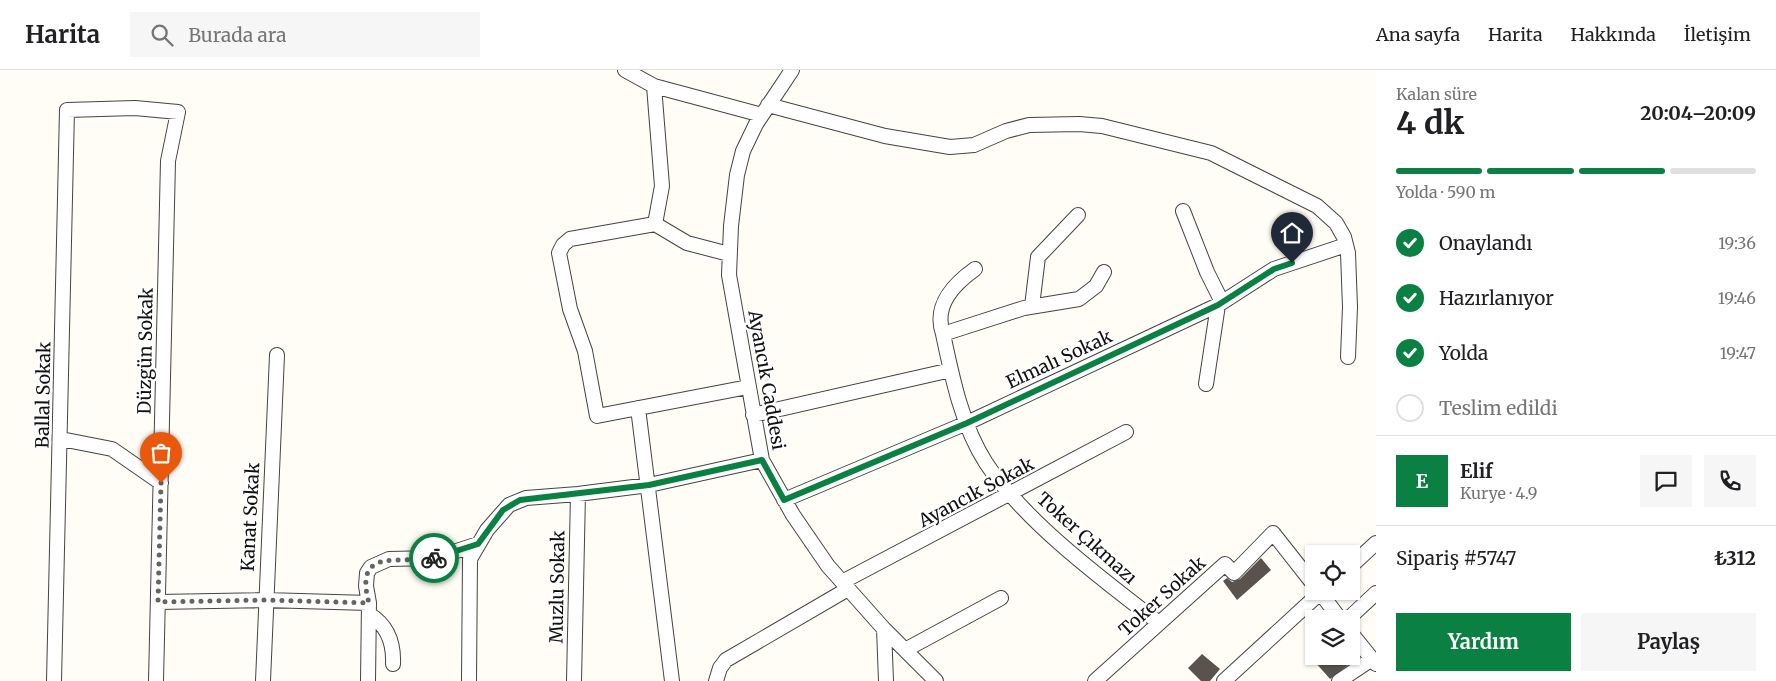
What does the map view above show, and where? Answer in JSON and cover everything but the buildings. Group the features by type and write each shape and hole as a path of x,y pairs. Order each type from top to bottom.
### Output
{"street":[{"path":"625,70 654,86 885,136 950,147 974,145 1006,131 1029,125 1056,124 1102,126 1210,153 1324,211 1336,223 1346,245 1350,307 1348,357"},
{"name":"Ayancık Caddesi","path":"792,70 749,137 739,165 729,254 729,275 762,460 810,541 845,586 936,681"},
{"path":"654,86 662,186 655,224"},
{"name":"Düzgün Sokak","path":"67,110 135,108 178,112 168,161 156,681"},
{"name":"Ballal Sokak","path":"54,681 67,110"},
{"path":"1183,210 1220,304 1206,384"},
{"path":"1032,306 1038,257 1078,215"},
{"path":"729,254 687,244 655,224 570,239 559,252 570,309 585,352 598,416 748,387"},
{"name":"Elmalı Sokak","path":"784,500 967,423 1220,304 1274,269 1346,245"},
{"name":"Toker Çıkmazı","path":"975,269 953,288 942,305 939,320 951,370 967,423 986,463 1012,494 1064,545 1159,624"},
{"path":"943,334 1032,306 1072,300 1085,296 1096,286 1104,272"},
{"name":"Kanat Sokak","path":"263,681 277,355"},
{"path":"753,415 951,370"},
{"path":"638,408 672,681"},
{"name":"Ayancık Sokak","path":"716,681 720,668 726,660 845,586 1126,432"},
{"path":"61,439 112,449 161,483"},
{"path":"469,681 470,559 478,544 503,510 514,502 526,498 649,485 762,460"},
{"name":"Muzlu Sokak","path":"574,681 578,494"},
{"name":"Toker Sokak","path":"1095,681 1225,564 1234,573 1273,533 1305,573"},
{"path":"368,681 369,609 366,586 367,573 375,564 393,558 428,559 478,544"},
{"path":"1360,558 1376,544"},
{"path":"1357,610 1376,592"},
{"path":"905,650 1001,598"},
{"path":"158,602 265,600 369,609 387,632 392,646 394,664"},
{"path":"1224,681 1309,600"},
{"path":"884,628 886,681"},
{"path":"1339,681 1374,662 1360,644"}],"way so far":[{"path":"161,483 158,602 265,600 369,603 366,595 366,577 368,570 373,565 389,559 420,560 434,558"}],"route":[{"path":"434,558 478,544 503,510 514,502 526,498 649,485 762,460 784,500 967,423 1218,305 1274,269 1292,263"}]}
